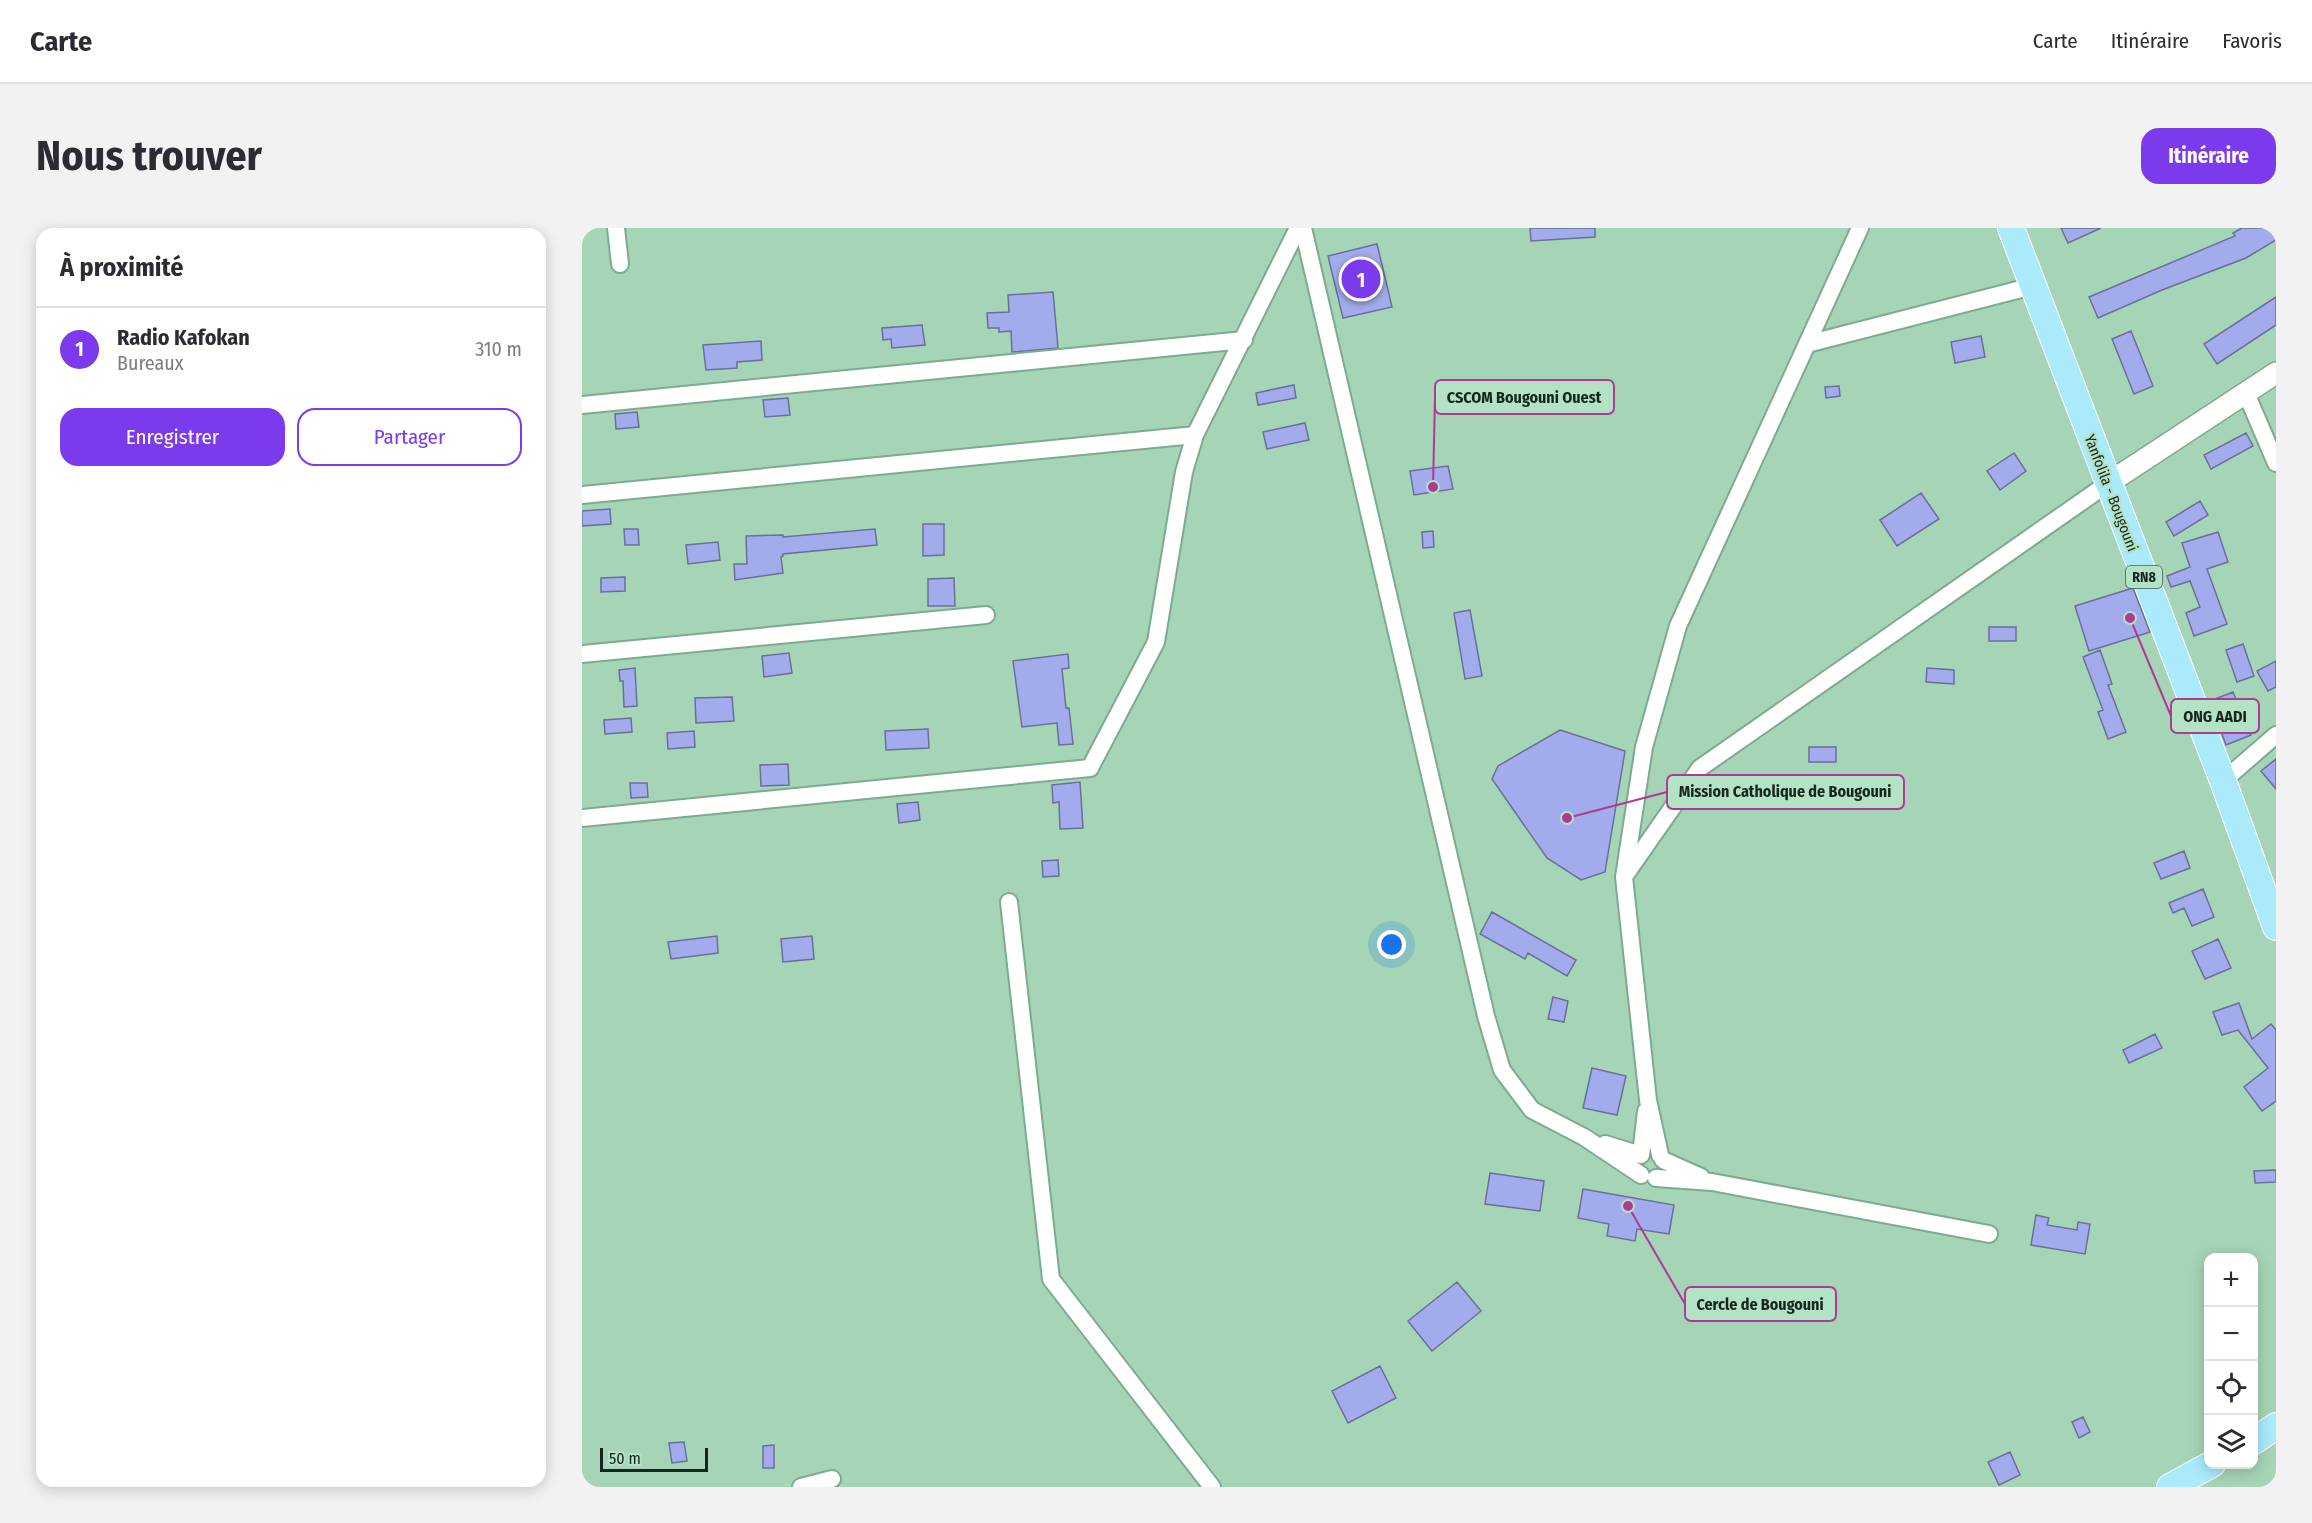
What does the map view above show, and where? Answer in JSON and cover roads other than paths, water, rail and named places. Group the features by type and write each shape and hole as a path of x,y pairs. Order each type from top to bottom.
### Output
{"main road":[{"name":"Yanfolila - Bougouni","path":"2011,228 2107,484 2223,781 2276,927"},
{"path":"2258,1438 2276,1426"},
{"path":"2170,1487 2204,1468"}],"street":[{"path":"616,228 620,264"},
{"path":"582,818 1090,768 1156,642 1184,472 1195,435 1298,228"},
{"path":"1303,228 1486,1016 1502,1070 1532,1110 1584,1137 1648,1176 1712,1182 1989,1234"},
{"path":"1648,1176 1663,1170 1648,1100 1624,877 1644,747 1678,626 1860,228"},
{"path":"1807,344 2033,286"},
{"path":"582,405 1244,340"},
{"path":"1624,877 1700,768 2107,484 2276,373"},
{"path":"2246,393 2276,463"},
{"path":"582,495 1195,435"},
{"path":"582,654 986,615"},
{"path":"2223,781 2276,735"},
{"path":"1009,902 1051,1279 1212,1487"},
{"path":"1648,1100 1641,1155 1637,1165 1648,1176"},
{"path":"1584,1137 1641,1155 1651,1151 1712,1182"},
{"path":"801,1487 832,1479"}],"place":[{"name":"Radio Kafokan","path":"1361,279"},
{"name":"CSCOM Bougouni Ouest","path":"1433,487"},
{"name":"ONG AADI","path":"2130,618"},
{"name":"Mission Catholique de Bougouni","path":"1567,818"},
{"name":"Cercle de Bougouni","path":"1628,1206"}]}
